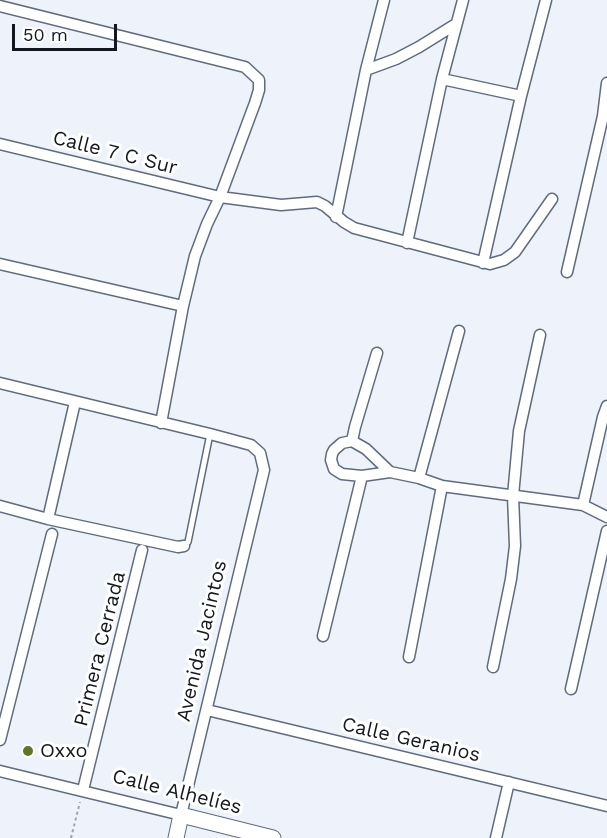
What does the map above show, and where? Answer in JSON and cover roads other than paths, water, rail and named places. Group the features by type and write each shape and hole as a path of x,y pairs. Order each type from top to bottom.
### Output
{"street":[{"path":"336,217 366,70 384,0"},
{"path":"407,243 442,79 463,0"},
{"path":"546,0 521,96 483,262 490,264 504,260 515,252 552,199"},
{"path":"0,6 245,67 259,80 255,103 195,256 161,423"},
{"path":"366,70 419,47 456,24"},
{"path":"442,79 521,96"},
{"path":"567,272 605,117 607,83"},
{"name":"Calle 7 C Sur","path":"0,144 220,197 281,205 317,202 354,228 483,262"},
{"path":"0,264 183,306"},
{"path":"419,478 459,331"},
{"path":"493,667 516,546 513,496 519,431 540,335"},
{"path":"352,441 377,353"},
{"path":"0,383 210,434"},
{"path":"48,519 75,402"},
{"path":"582,505 607,406"},
{"name":"Avenida Jacintos","path":"176,838 264,470 260,453 251,445 210,434"},
{"path":"390,472 366,450 352,441 342,443 334,450 331,460 334,469 342,474 362,476 390,472 442,486 582,505 607,517"},
{"path":"323,636 362,476"},
{"path":"409,657 442,486"},
{"path":"0,506 48,519 178,547 183,546"},
{"path":"571,689 607,531"},
{"path":"0,740 52,534"},
{"name":"Primera Cerrada","path":"83,790 142,550"},
{"name":"Calle Geranios","path":"207,710 607,806"},
{"name":"Calle Alhelíes","path":"0,771 273,838"},
{"path":"496,838 509,782"}],"lane":[{"path":"183,546 188,542 210,434"}],"place":[{"name":"Oxxo","path":"28,751"}]}
